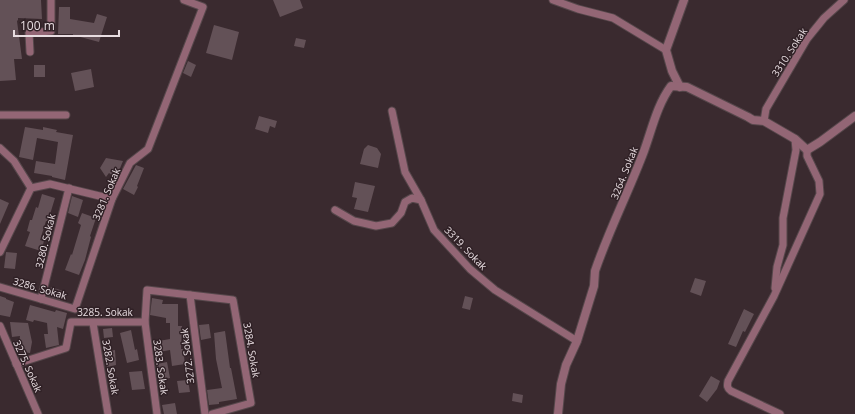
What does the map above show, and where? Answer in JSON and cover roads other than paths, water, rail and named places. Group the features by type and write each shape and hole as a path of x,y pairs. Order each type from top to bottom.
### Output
{"street":[{"path":"30,52 29,33 51,30 51,0"},
{"name":"3281. Sokak","path":"75,309 112,199 130,163 148,149 203,7 184,0"},
{"path":"553,0 569,3 613,18 666,50"},
{"path":"684,0 666,50 672,71 680,87 687,87 753,120 764,121 795,139 806,150 807,156 819,181 820,194 774,296 727,385 728,389 731,391 780,414"},
{"name":"3310. Sokak","path":"764,121 766,109 807,39 824,18 844,0"},
{"name":"3264. Sokak","path":"558,414 561,384 566,365 577,342 594,286 595,271 598,262 644,150 664,95 671,86 680,87"},
{"name":"3319. Sokak","path":"392,112 405,172 421,200 434,230 470,269 495,290 577,342"},
{"path":"0,115 66,115"},
{"path":"806,150 820,142 855,116"},
{"path":"774,296 777,267 783,245 783,218 796,150 795,139"},
{"path":"0,148 14,161 30,188"},
{"path":"30,188 50,184 112,199"},
{"path":"0,252 30,188"},
{"name":"3280. Sokak","path":"41,298 69,188"},
{"path":"335,210 354,221 376,226 392,223 401,212 405,202 412,198 421,200"},
{"name":"3286. Sokak","path":"0,287 75,309"},
{"name":"3285. Sokak","path":"16,364 66,348 72,322 145,322 147,290 233,300"},
{"name":"3272. Sokak","path":"190,295 205,414"},
{"name":"3284. Sokak","path":"212,414 251,403 233,300"},
{"name":"3283. Sokak","path":"145,322 157,414"},
{"name":"3282. Sokak","path":"93,323 108,414"},
{"name":"3275. Sokak","path":"0,326 38,414"}]}
